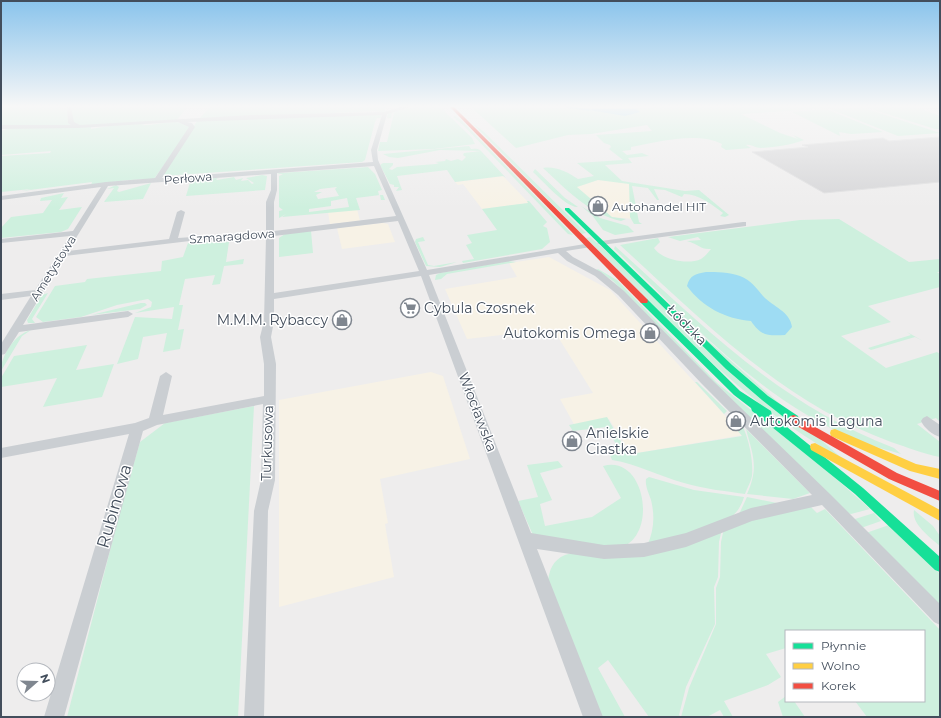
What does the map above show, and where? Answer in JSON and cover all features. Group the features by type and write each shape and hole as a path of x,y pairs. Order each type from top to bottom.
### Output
{"main road":[{"name":"Łódzka","path":"485,141 711,369 756,408 844,464 940,516"},
{"path":"496,141 542,184"},
{"name":"Łódzka","path":"562,204 753,390 792,418 877,467 940,496"},
{"name":"Łódzka","path":"712,349 765,390 829,430 909,466 940,474"},
{"path":"756,408 880,509 940,566"}],"street":[{"path":"158,181 159,176 183,141"},
{"name":"Włocławska","path":"378,141 374,152 376,164 401,218 424,274 527,540 593,717"},
{"name":"Perłowa","path":"1,198 106,184 376,164"},
{"name":"Turkusowa","path":"254,717 261,511 268,480 270,364 266,353 266,327 269,320 270,202 274,190 274,171"},
{"name":"Ametystowa","path":"1,352 106,184"},
{"path":"173,240 181,212"},
{"name":"Szmaragdowa","path":"62,254 173,240 270,234 401,218"},
{"path":"601,243 743,224"},
{"path":"1,241 76,233"},
{"path":"270,297 424,274 588,245"},
{"path":"560,250 573,261 598,274 615,287 700,375 825,498 940,616"},
{"path":"1,297 39,292"},
{"path":"16,329 128,314"},
{"path":"155,421 166,376"},
{"path":"1,453 136,428 155,421 269,399"},
{"path":"928,421 940,432"},
{"name":"Rubinowa","path":"54,717 136,428"},
{"path":"527,540 604,552 644,550 686,540 751,515 825,498"}],"shaded area":[{"path":"503,176 529,203 482,209 463,184 458,185 455,182"},
{"path":"597,178 630,183 634,219 610,217 573,186"},
{"path":"357,209 360,221 330,224 328,212"},
{"path":"383,223 388,224 395,242 342,249 337,228"},
{"path":"549,257 610,290 743,435 631,454 609,419 575,426 560,399 593,393 553,329 467,339 445,289 517,277 509,263"},
{"path":"431,372 443,376 470,459 380,479 388,523 385,524 394,577 279,607 279,400"}],"green space":[{"path":"1,141 181,141 154,179 128,180 91,185 92,182 22,191 31,189 1,192 1,156 50,153 51,151 1,155"},
{"path":"185,141 370,141 365,160 362,162 162,176"},
{"path":"387,141 473,141 475,144 434,149 378,151 380,142 387,142"},
{"path":"478,141 481,141 573,235 568,234"},
{"path":"489,141 493,141 586,233 582,234"},
{"path":"508,141 546,141 516,148"},
{"path":"602,141 668,141 631,147 631,150 622,151 627,155 642,153 649,156 628,158 632,163 605,165 622,181 685,191 699,190 729,215 725,217 720,216 723,213 714,206 705,200 689,194 684,194 682,197 665,190 654,189 659,200 657,200 648,188 632,186 639,222 642,224 634,224 630,217 629,184 598,180 577,187 612,217 626,219 621,221 609,218 588,207 543,168 561,170 578,179 594,176 577,163 623,160 609,149 611,147 610,145"},
{"path":"713,141 802,141 761,148 746,145 751,148 726,150 721,147 722,144"},
{"path":"469,146 471,149 478,149 481,151 440,150 398,158 389,157 383,154"},
{"path":"481,151 506,178 503,176 455,182 447,170 397,176 402,190 396,191 399,187 394,187 394,185 390,184 380,165 383,163 393,163 389,169 392,170 397,167 436,164 439,163 435,162 445,161 446,159 451,161 458,159 462,161 466,157 463,155 464,153"},
{"path":"368,167 375,174 382,190 378,191 380,195 356,198 360,210 282,217 286,214 279,218 279,211 283,210 279,207 279,176 283,174 277,174","holes":["337,187 335,189 339,196 318,199 316,195 322,192 314,192 320,189","347,198 349,207 309,212 309,209 331,206 331,201"]},
{"path":"535,169 565,198 578,207 567,203 554,193 533,172"},
{"path":"262,175 267,176 265,190 186,196 191,179 219,178 216,179 217,180 234,177 236,180 243,178 241,181 248,180 252,184 254,183 246,178"},
{"path":"151,183 143,199 104,202 114,188 107,189 116,185 119,187 117,191 119,192"},
{"path":"64,193 61,198 68,197 59,210 82,207 68,229 61,232 1,238 1,228 11,217 43,213 52,200 40,201 41,198"},
{"path":"380,195 383,195 385,200 381,200"},
{"path":"527,201 529,201 547,222 543,226 547,228 550,242 542,249 463,263 462,261 474,259 466,245 472,243 467,235 497,230 482,209 528,203"},
{"path":"581,206 600,218 628,226 634,232 615,235 603,230 592,215"},
{"path":"839,219 909,262 940,259 940,272 937,272 940,274 940,287 868,306 891,322 841,336 886,368 937,352 940,354 940,422 936,418 917,424 940,442 940,457 891,442 852,425 815,405 779,382 713,330 620,245 658,238 660,242 654,248 663,256 689,262 701,259 711,249 704,249 687,241 701,240 698,237 680,241 668,237 800,220"},
{"path":"311,231 313,253 279,257 279,238 285,234"},
{"path":"423,237 425,241 418,242 428,265 434,266 457,262 440,267 426,266 415,242 416,239"},
{"path":"590,237 845,461 801,434 736,384 692,344 586,238"},
{"path":"229,242 226,262 244,259 243,264 224,266 220,284 212,285 215,275 185,279 179,305 183,305 178,330 184,329 180,349 163,352 167,333 143,337 138,359 117,364 135,317 172,319 174,307 135,313 151,307 152,302 148,299 117,305 81,317 43,322 36,317 55,286 85,282 87,279 161,271 162,261 183,257 188,243"},
{"path":"615,246 712,334 779,386 815,410 853,430 894,448 901,454 871,446 819,422 756,380 697,329 614,249"},
{"path":"508,261 516,262 447,274 441,279 435,280 436,275 440,273"},
{"path":"598,269 617,280 717,383 824,468 870,509 851,514 847,513 697,368 613,281 596,270"},
{"path":"48,293 32,319 35,323 28,323 27,320 42,295"},
{"path":"145,303 147,305 140,309 91,315"},
{"path":"31,330 22,336 1,371 3,358 10,346 25,332"},
{"path":"907,332 923,341 915,337 871,350 868,348 911,335"},
{"path":"87,345 76,370 114,364 102,397 43,407 57,378 1,387 1,378 14,356"},
{"path":"695,382 697,382 727,411 724,414"},
{"path":"254,406 238,717 67,717 120,512 140,442 165,423"},
{"path":"607,417 628,454 742,436 731,423 740,423 746,433 752,464 751,478 745,494 714,490 692,485 630,464 612,460 607,447 616,444 606,427 573,431 569,425"},
{"path":"746,429 810,493 793,499 747,494 753,476 754,462"},
{"path":"558,461 563,467 540,473 552,500 540,504 545,526 592,517 621,498 603,466 618,466 630,473 638,485 642,500 643,517 638,532 629,543 612,549 533,535 518,501 538,497 527,465"},
{"path":"649,477 694,490 744,497 736,513 713,527 647,546 651,535 653,518 651,500 646,485 646,479"},
{"path":"747,497 782,504 739,514"},
{"path":"811,507 817,513 825,509 940,630 940,717 867,717 856,702 925,702 925,630 785,630 785,648 766,654 781,677 768,685 724,701 733,717 724,717 720,710 707,717 681,717 689,688 716,624 716,588 720,577 721,542 724,528 761,515"},
{"path":"914,510 933,526 940,536 940,546 922,530 914,515"},
{"path":"874,513 881,521 861,528 855,521 855,519"},
{"path":"889,525 940,574 940,608 866,533"},
{"path":"722,529 719,542 718,577 714,587 715,624 686,687 679,715 681,717 649,717 608,660 598,668 625,717 600,717 548,582 549,573 552,566 557,560 565,555 576,553 605,557 653,547"},
{"path":"785,697 785,702 795,702 805,717 783,717 778,702"}],"water":[{"path":"706,272 732,274 747,280 753,284 767,300 785,313 791,322 792,327 785,335 769,335 758,330 751,321 724,315 707,306 687,286 691,277 699,273"}],"building":[{"path":"854,141 940,141 940,182 824,193 752,152 808,147 802,145"}],"traffic: fast":[{"path":"567,209 729,367 765,398 794,419"},
{"path":"644,301 737,393 767,414"},
{"path":"756,408 859,491 940,566"}],"traffic: slow":[{"path":"835,433 914,468 940,474"},
{"path":"815,447 940,516"}],"traffic: jam":[{"path":"485,141 644,301"},
{"path":"794,419 893,476 940,496"}],"place":[{"name":"Autohandel HIT","path":"598,206"},
{"name":"Cybula Czosnek","path":"410,308"},
{"name":"M.M.M. Rybaccy","path":"342,320"},
{"name":"Autokomis Omega","path":"650,333"},
{"name":"Autokomis Laguna","path":"736,421"},
{"name":"Anielskie Ciastka","path":"572,441"}]}
